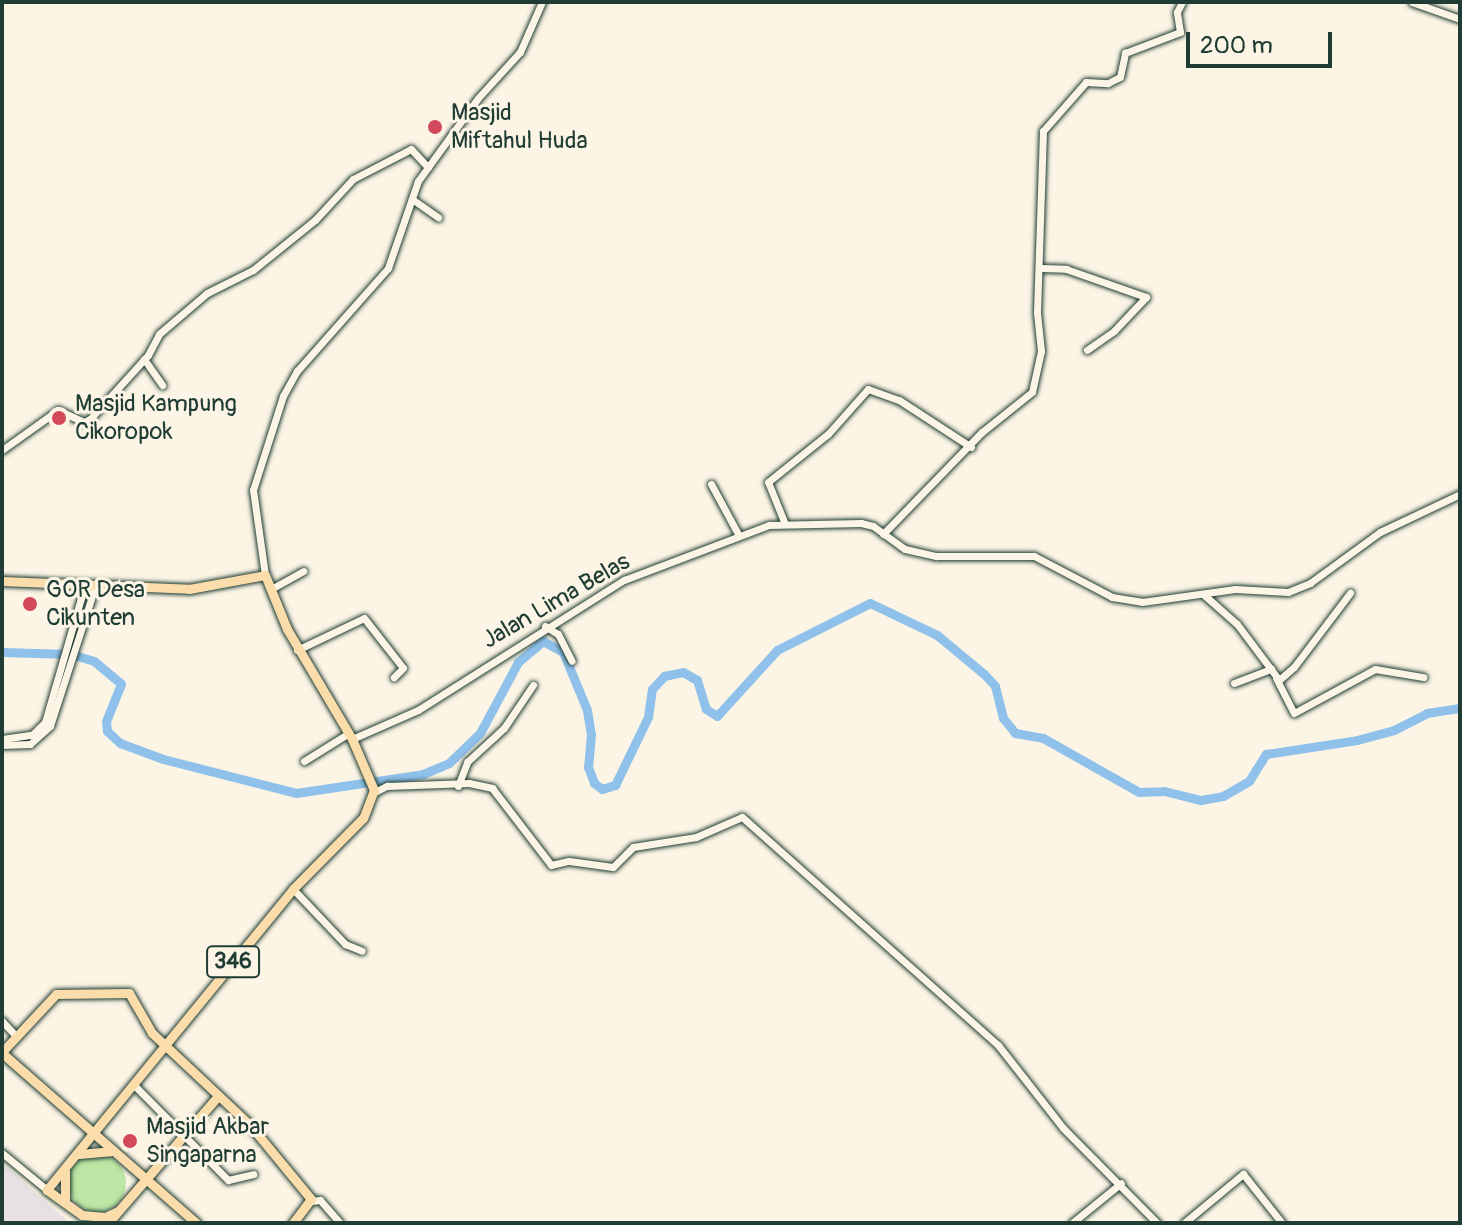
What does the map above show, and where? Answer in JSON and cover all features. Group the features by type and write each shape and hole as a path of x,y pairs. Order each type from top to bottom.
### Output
{"main road":[{"path":"2,581 189,589 265,575"},
{"name":"346","path":"104,1121 293,889 369,809 373,791 370,772 297,650 265,575"},
{"path":"196,1223 2,1052 56,994 120,990 132,996 164,1047 266,1141 311,1201 293,1223"},
{"path":"108,1223 218,1096"},
{"path":"104,1121 47,1190 95,1218 118,1211"},
{"path":"104,1121 108,1148"},
{"path":"75,1156 108,1148"},
{"path":"127,1165 130,1199"},
{"path":"67,1166 68,1205 85,1223"}],"street":[{"path":"265,575 253,490 274,416 294,376 388,268 413,195 428,167 520,52 542,2"},
{"path":"883,534 1035,386 1043,131 1083,84 1108,83 1120,77 1125,53 1177,35 1182,2"},
{"path":"1412,2 1460,19"},
{"path":"2,450 58,410 84,422 90,419 144,359 159,334 202,297 253,270 315,220 353,179 411,149 428,167"},
{"path":"413,195 438,217"},
{"path":"1041,268 1066,269 1146,297 1114,331 1087,350"},
{"path":"144,359 162,385"},
{"path":"785,524 768,482 828,434 868,389 899,400 971,447"},
{"path":"711,484 738,534"},
{"name":"Jalan Lima Belas","path":"304,761 350,736 418,710 545,626 624,580 738,534 785,524 861,523 905,549 936,556 1034,556 1112,597 1142,602 1235,589 1272,595 1310,583 1380,532 1460,494"},
{"path":"271,589 303,571"},
{"path":"2,745 30,744 45,733 90,584"},
{"path":"1276,678 1294,667 1350,593"},
{"path":"1203,594 1237,624 1271,669 1294,713 1375,669 1423,677"},
{"path":"297,650 364,618 403,668 394,677"},
{"path":"545,626 558,634 572,661"},
{"path":"1234,683 1271,669"},
{"path":"2,739 21,738 39,729 62,679"},
{"path":"458,786 467,762 504,728 533,685"},
{"path":"373,791 387,786 473,784 497,792 540,857 551,865 569,861 613,867 633,847 696,837 742,817 998,1045 1063,1128 1121,1183 1157,1223"},
{"path":"293,889 345,944 362,951"},
{"path":"2,1021 16,1036"},
{"path":"134,1085 182,1138 228,1180 253,1174"},
{"path":"2,1153 47,1190"},
{"path":"1184,1223 1243,1174 1282,1223"},
{"path":"1072,1223 1121,1183"},
{"path":"311,1201 320,1200 340,1223"}],"shaded area":[{"path":"2,1163 70,1223 2,1223"}],"green space":[{"path":"97,1154 108,1156 117,1163 124,1172 124,1194 117,1203 108,1210 97,1212 86,1210 77,1203 70,1194 68,1183 70,1172 77,1163 86,1156"}],"waterway":[{"path":"2,652 71,654 94,661 121,684 106,721 107,731 120,743 163,759 296,793 423,774 449,763 480,733 518,662 543,641 563,652 587,710 591,734 588,767 594,783 602,789 615,785 648,717 652,689 664,676 683,672 697,680 706,709 717,716 777,650 870,603 937,635 984,674 995,686 1003,718 1015,733 1043,738 1139,792 1164,791 1201,800 1223,796 1249,781 1266,754 1357,740 1394,730 1427,713 1460,708"}],"place":[{"name":"Masjid Miftahul Huda","path":"435,127"},
{"name":"Masjid Kampung Cikoropok","path":"59,418"},
{"name":"GOR Desa Cikunten","path":"30,604"},
{"name":"Masjid Akbar Singaparna","path":"130,1141"}]}
